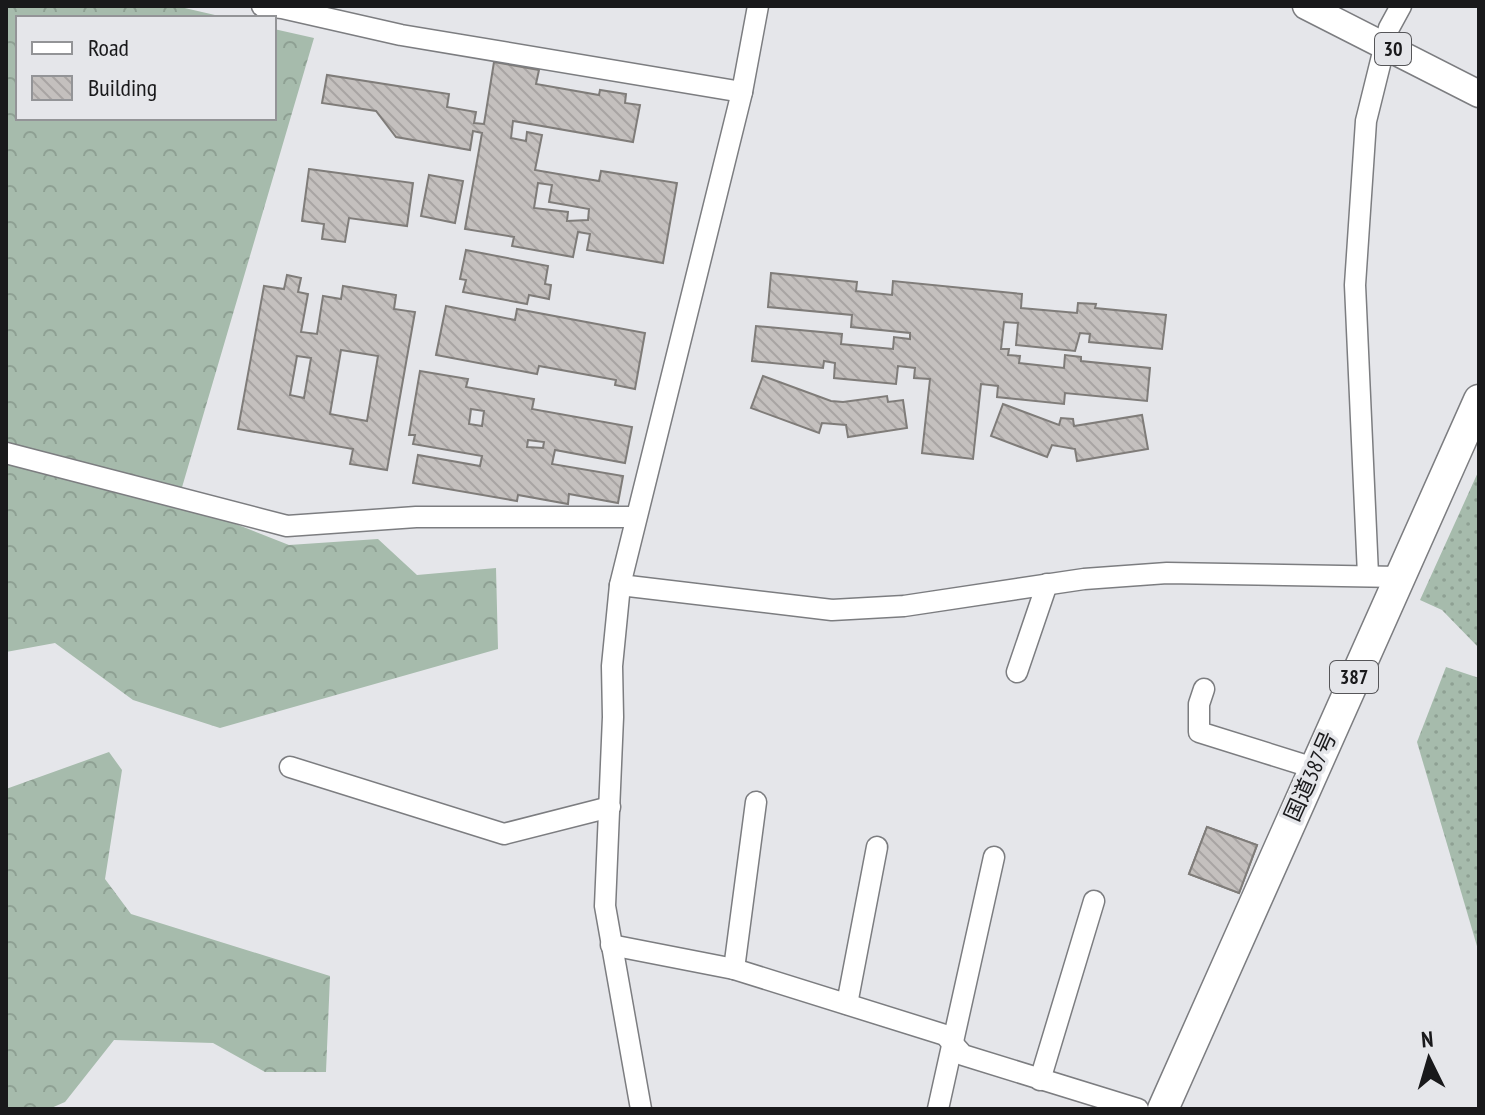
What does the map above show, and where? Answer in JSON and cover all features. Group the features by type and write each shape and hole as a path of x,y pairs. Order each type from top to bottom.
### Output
{"highway":[{"name":"国道387号","path":"1163,1109 1479,400"}],"main road":[{"name":"30","path":"1306,6 1479,94"}],"street":[{"path":"262,6 401,35 742,92"},
{"path":"641,1109 605,906 612,666 620,585 742,92 758,6"},
{"path":"1368,575 1355,285 1366,121 1389,28 1401,6"},
{"path":"6,453 287,526 416,517 636,517"},
{"path":"620,585 832,610 904,606 1084,579 1167,573 1399,577"},
{"path":"1017,672 1047,584"},
{"path":"1204,689 1199,704 1199,732 1314,768"},
{"path":"290,767 504,834 610,807"},
{"path":"734,969 756,802"},
{"path":"847,1004 877,847"},
{"path":"938,1109 994,857"},
{"path":"1040,1080 1094,901"},
{"path":"611,945 734,969 847,1004 945,1035 963,1055 1138,1109"}],"green space":[{"path":"6,6 176,6 219,16 16,16 16,120 276,120 276,29 314,38 178,501 289,545 378,539 417,575 496,568 498,649 220,728 133,700 55,643 6,652"},
{"path":"1479,470 1479,648 1442,610 1420,600"},
{"path":"1446,667 1479,678 1479,953 1417,742"},
{"path":"109,752 122,770 105,879 131,914 330,976 326,1072 265,1072 213,1043 114,1040 65,1102 49,1109 6,1109 6,789"}],"building":[{"path":"494,62 539,70 536,84 599,95 600,90 626,94 625,103 640,105 633,142 513,121 511,138 526,141 527,132 542,135 535,170 599,181 601,171 677,183 663,263 587,250 590,234 578,232 573,257 512,246 514,237 465,229 482,133 473,131 470,150 396,137 376,111 322,103 327,75 449,94 447,107 476,112 474,123 484,124","holes":["538,183 552,185 549,202 589,209 588,220 567,221 568,212 534,208"]},
{"path":"309,169 413,183 407,226 349,218 345,242 322,239 324,224 302,221"},
{"path":"429,175 463,181 455,223 421,216"},
{"path":"466,250 548,266 545,284 551,285 549,299 529,295 527,304 463,292 466,280 460,279"},
{"path":"771,273 857,282 856,291 892,295 893,281 1022,294 1021,308 1077,313 1078,303 1096,304 1095,308 1166,315 1162,349 1089,342 1090,334 1080,333 1075,351 1016,345 1018,323 1004,322 1001,349 1009,349 1008,355 1020,356 1019,363 1064,368 1065,355 1081,357 1081,361 1150,368 1147,401 1065,393 1064,404 997,397 998,386 981,384 973,459 922,453 930,379 914,378 915,368 898,366 896,384 834,378 835,363 824,361 823,368 752,361 756,326 842,334 841,344 893,349 894,337 910,339 910,333 851,327 852,315 768,307"},
{"path":"287,275 301,278 298,292 308,294 301,332 317,334 323,296 341,299 343,286 396,295 394,309 415,312 387,470 350,464 353,449 238,429 264,286 284,289","holes":["341,350 378,356 367,421 330,414","297,356 311,358 304,398 290,395"]},
{"path":"446,306 515,320 517,309 645,333 635,389 615,385 616,380 539,366 537,374 436,355"},
{"path":"420,371 468,379 466,387 534,399 532,409 632,427 625,463 555,450 552,464 623,476 618,503 569,494 568,504 518,495 517,501 413,483 418,455 480,466 482,456 413,444 415,435 409,435","holes":["471,409 484,411 482,426 469,424","528,440 544,442 543,448 527,447"]},
{"path":"763,376 831,401 887,396 888,402 903,400 907,428 848,437 846,425 822,423 819,433 751,408"},
{"path":"1003,404 1059,425 1061,418 1073,419 1074,426 1142,415 1148,449 1077,461 1075,449 1052,445 1047,457 991,436"},
{"path":"1207,827 1257,845 1239,893 1189,874"},
{"path":"1207,827 1257,845 1239,893 1189,874"}]}
